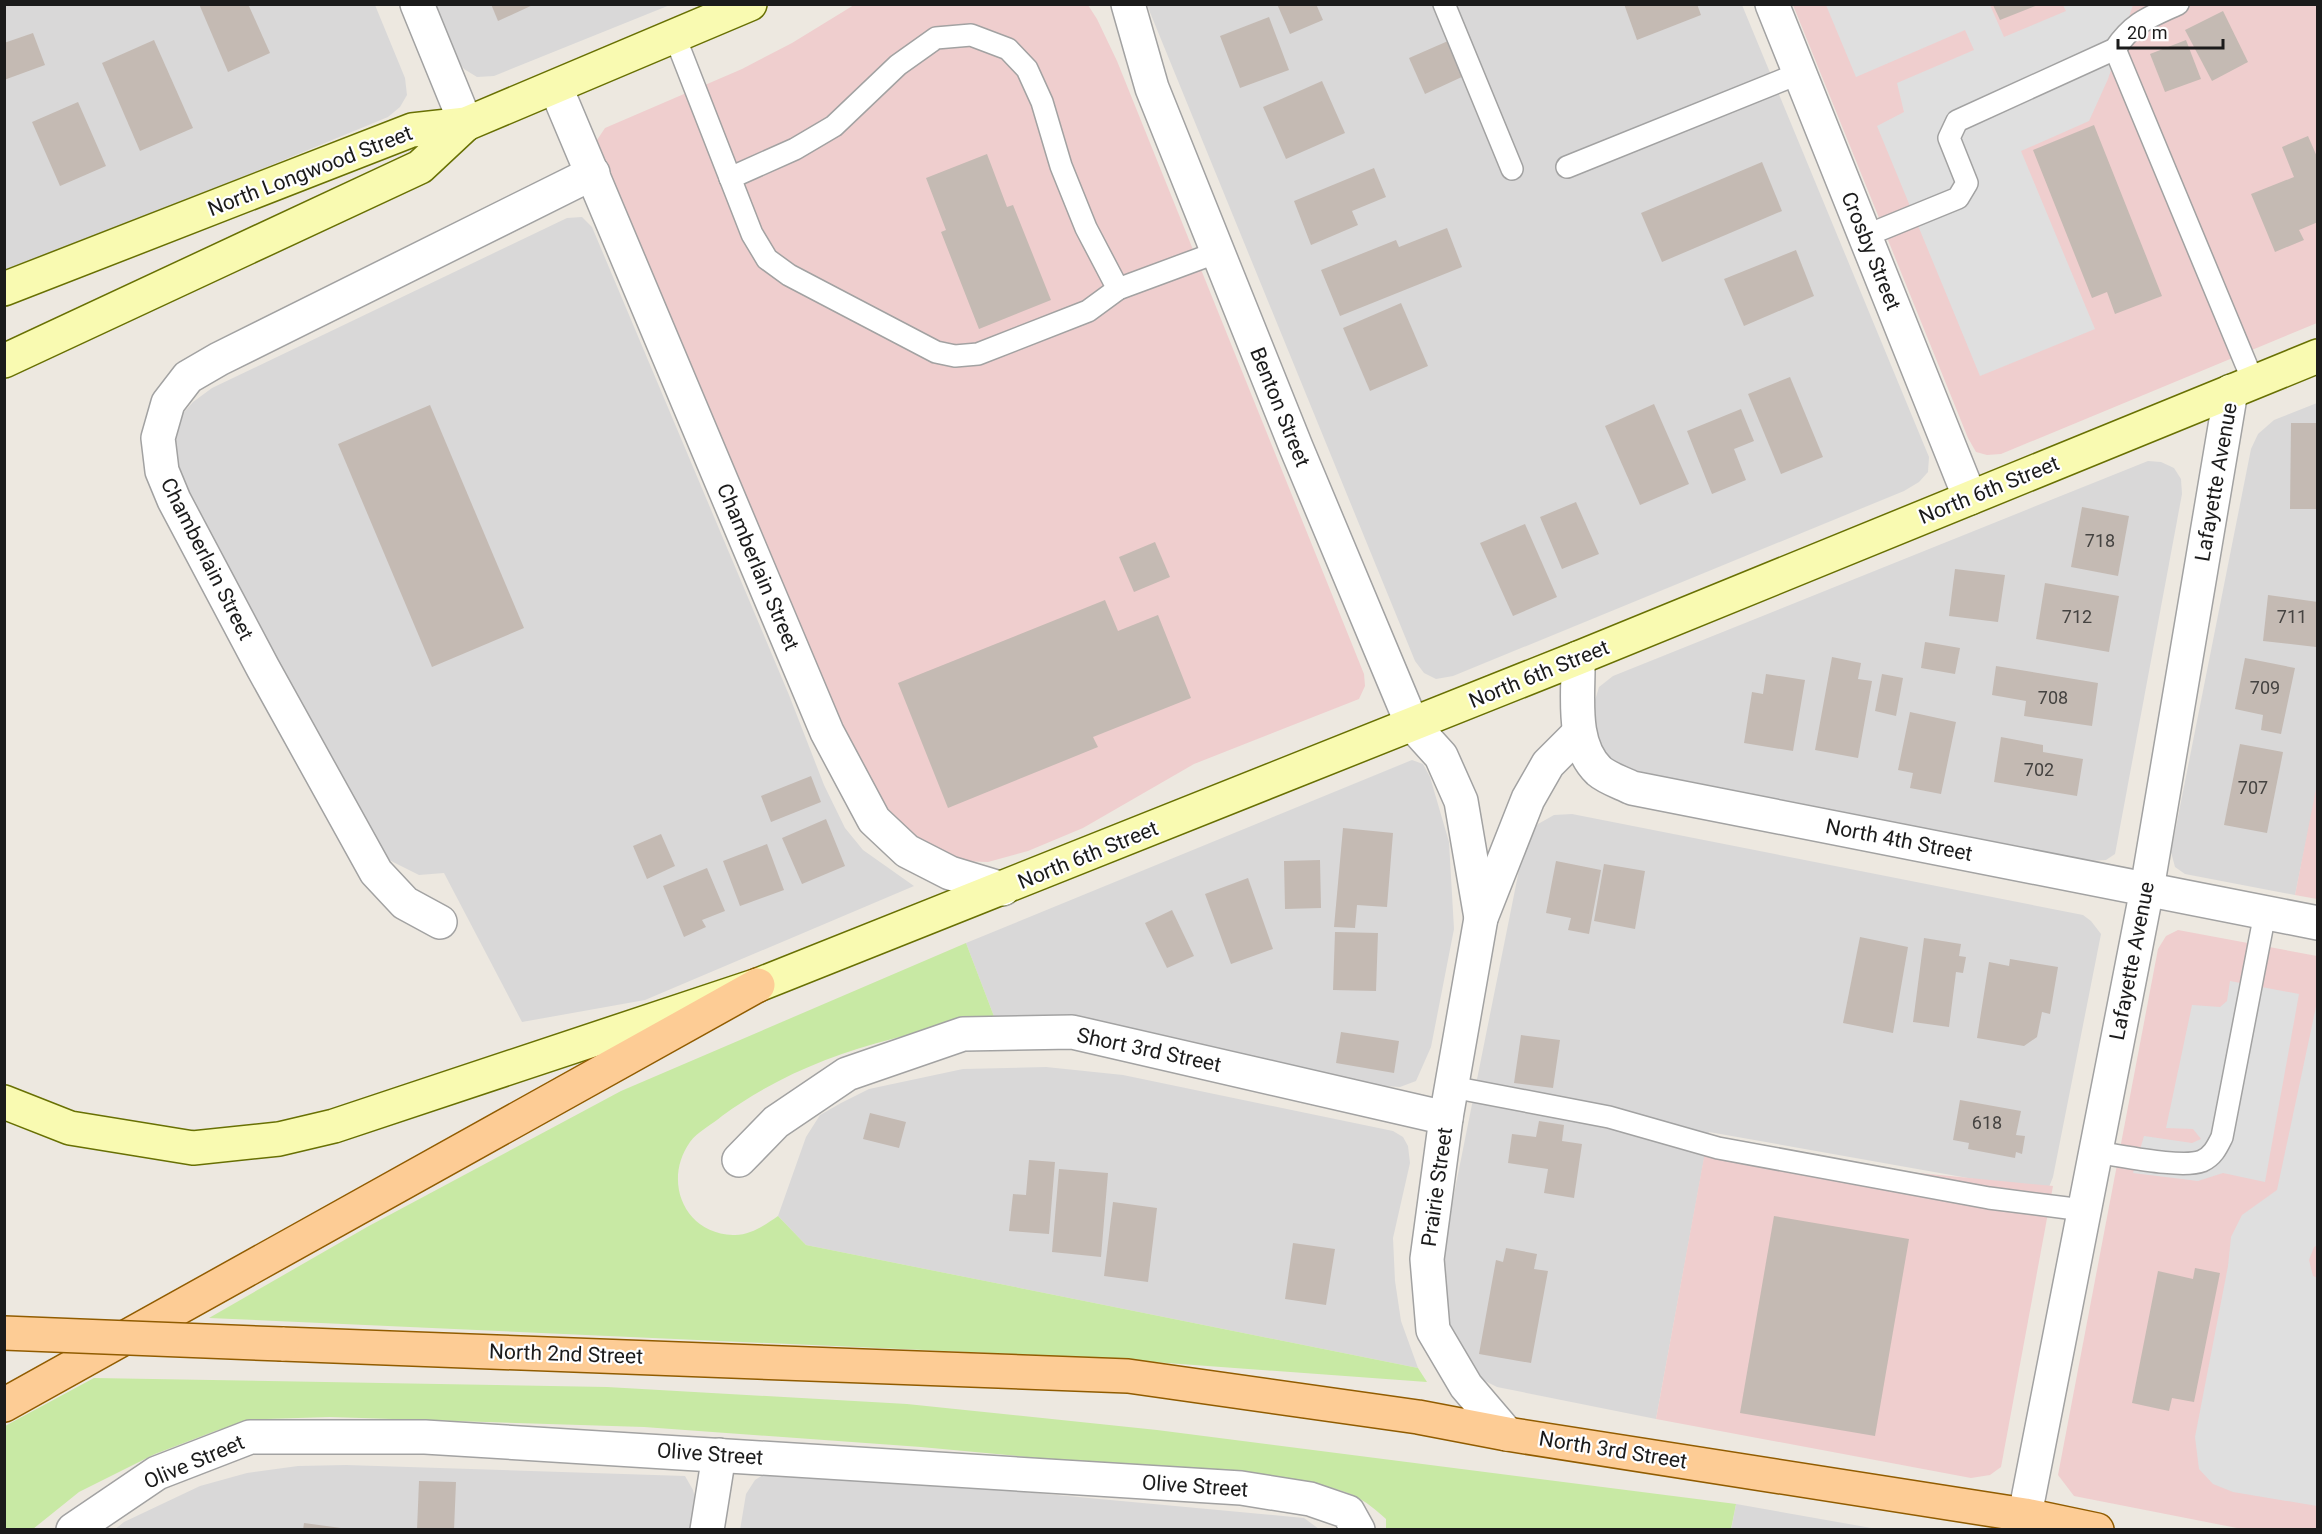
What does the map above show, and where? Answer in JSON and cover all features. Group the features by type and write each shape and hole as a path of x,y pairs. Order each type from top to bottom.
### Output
{"main road":[{"name":"North Longwood Street","path":"4,289 412,130 466,124 556,88 750,4"},
{"path":"4,361 420,167 466,124"},
{"name":"North 6th Street","path":"4,1102 70,1128 193,1148 279,1139 334,1126 758,985 1578,658 2318,356"},
{"path":"4,1405 758,985"},
{"name":"North 2nd Street","path":"4,1334 1128,1376"},
{"name":"North 3rd Street","path":"1128,1376 1418,1417 2024,1522 2097,1530"}],"street":[{"path":"417,4 466,124"},
{"name":"Benton Street","path":"1106,4 1152,88"},
{"name":"Benton Street","path":"1128,4 1152,88 1296,447 1412,724"},
{"name":"Crosby Street","path":"1772,4 1970,498"},
{"name":"Chamberlain Street","path":"556,88 827,732 874,820 907,850 950,873 1003,889"},
{"name":"Chamberlain Street","path":"440,922 405,903 376,872 263,668 174,500 162,471 158,438 168,403 188,377 219,359 593,173"},
{"name":"Lafayette Avenue","path":"2024,1522 2242,386"},
{"name":"North 4th Street","path":"1578,658 1579,733 1586,756 1600,772 1632,788 2318,923"},
{"name":"Prairie Street","path":"1412,724 1441,756 1461,801 1481,918"},
{"name":"Prairie Street","path":"1507,1434 1466,1386 1432,1330 1427,1259 1449,1102 1481,918 1528,799 1548,764 1579,733"},
{"name":"Short 3rd Street","path":"739,1160 776,1122 847,1074 963,1034 1072,1032 1449,1102"},
{"name":"Olive Street","path":"73,1530 157,1473 250,1437 425,1437 1241,1488 1310,1499 1348,1512 1358,1530"},
{"path":"707,1530 719,1455"}],"lane":[{"path":"1444,4 1512,170"},
{"path":"1865,236 1958,198 1967,183 1948,138 1957,121 2115,48 2126,33 2142,20 2178,4"},
{"path":"730,178 795,149 834,126 898,64 936,38 971,35 1008,49 1027,69 1042,102 1061,166 1086,228 1118,289"},
{"path":"675,37 752,234 766,259 789,275 936,352 956,357 978,354 1088,311 1118,289 1218,252"},
{"path":"2115,48 2242,386"},
{"path":"1567,167 1800,73"},
{"path":"2094,1152 2187,1164 2203,1161 2215,1152 2222,1137 2265,913"},
{"path":"1449,1102 1609,1117 1718,1148 1989,1198 2083,1210"}],"shaded area":[{"path":"5,5 375,5 405,78 407,95 400,107 388,117 5,275"},
{"path":"432,5 670,5 494,76 477,77 464,69 452,53"},
{"path":"854,5 1088,5 1117,61 1364,674 1365,686 1359,699 1194,764 1083,828 1028,851 988,862 958,861 926,850 870,802 598,156 597,140 605,128 742,69 792,43"},
{"path":"1147,5 1742,5 1929,457 1928,472 1919,482 1904,491 1453,676 1436,679 1424,673 1415,661"},
{"path":"1793,5 2317,5 2317,323 2001,454 1987,455 1976,452 1968,438"},
{"path":"1826,5 1990,5 2004,37 2066,11 2063,5 2133,5 2108,79 2089,121 2021,151 2095,329 1980,376 1877,126 1904,112 1897,83 1974,50 1965,30 1856,77"},
{"path":"582,217 592,227 789,695 824,785 845,828 863,850 914,886 645,1000 522,1022 444,873 419,875 379,855 176,484 169,454 177,420 193,402 212,388 567,218"},
{"path":"2317,403 2318,784 2295,895 2185,874 2175,867 2171,852 2251,449 2258,434 2274,420"},
{"path":"2148,461 2161,462 2174,468 2181,479 2182,494 2115,854 2106,860 2090,861 1622,768 1601,749 1595,729 1593,707 1599,687 1613,676"},
{"path":"1412,760 1423,764 1430,777 1449,842 1454,929 1431,1047 1416,1081 1400,1087 1384,1086 1038,1022 995,1019 966,943"},
{"path":"2317,784 2317,899 2295,895"},
{"path":"1572,814 2083,915 2101,934 2053,1177 2047,1192 1709,1132 1656,1419 1497,1387 1471,1374 1442,1314 1442,1275 1447,1229 1525,840 1538,824 1554,815"},
{"path":"2178,930 2317,956 2317,1529 2242,1529 2074,1496 2058,1475 2158,949 2166,936"},
{"path":"2230,981 2299,994 2265,1182 2223,1173 2198,1181 2133,1173 2144,1136 2192,1143 2201,1139 2193,1129 2166,1128 2192,1005 2220,1007 2227,1001"},
{"path":"2317,1002 2318,1245 2314,1247 2309,1260 2313,1276 2318,1278 2317,1506 2233,1492 2213,1484 2199,1469 2195,1437 2228,1266 2231,1237 2242,1215 2277,1190"},
{"path":"1046,1067 1123,1075 1393,1131 1403,1137 1408,1146 1410,1163 1393,1238 1395,1281 1401,1321 1418,1368 806,1245 778,1216 806,1137 820,1115 841,1103 869,1089 963,1069"},
{"path":"1705,1152 2053,1186 2001,1467 1990,1475 1971,1478 1656,1419"},
{"path":"346,1465 685,1476 693,1490 697,1506 692,1530 114,1530 124,1522 200,1486 247,1473 298,1466"},
{"path":"789,1470 1304,1518 1319,1529 740,1530 746,1494 755,1480 769,1471"},
{"path":"1736,1504 1877,1529 1731,1530"}],"green space":[{"path":"966,943 995,1019 870,1045 803,1069 761,1090 722,1116 690,1142 682,1157 678,1172 679,1188 690,1215 701,1225 716,1232 733,1235 751,1232 778,1216 806,1245 1418,1368 1427,1382 1099,1358 209,1318 367,1227 621,1091"},
{"path":"94,1378 607,1387 907,1404 1157,1430 1736,1504 1731,1529 1386,1529 1386,1519 1357,1497 1329,1487 1304,1483 921,1447 644,1427 330,1417 266,1419 218,1430 155,1454 79,1492 33,1529 5,1530 5,1426"}],"building":[{"path":"199,4 248,4 270,53 228,72"},
{"path":"491,4 535,4 498,21"},
{"path":"1277,4 1316,4 1323,20 1290,34"},
{"path":"1624,4 1697,4 1701,15 1637,40"},
{"path":"1993,5 2038,5 2000,20"},
{"path":"2223,11 2248,62 2212,81 2185,30"},
{"path":"1269,17 1289,70 1240,88 1220,36"},
{"path":"33,33 45,65 4,80 4,43"},
{"path":"154,40 193,128 140,151 102,63"},
{"path":"2186,40 2201,79 2165,92 2150,54"},
{"path":"1448,41 1464,76 1425,94 1409,58"},
{"path":"1322,81 1345,133 1286,159 1263,107"},
{"path":"78,102 106,166 60,186 32,122"},
{"path":"2094,125 2162,296 2115,314 2107,292 2092,298 2033,150"},
{"path":"2308,136 2318,159 2318,222 2299,230 2304,240 2275,252 2251,194 2294,177 2282,147"},
{"path":"987,154 1007,207 1013,205 1051,300 979,329 941,232 946,230 926,178"},
{"path":"1762,162 1782,211 1662,262 1641,213"},
{"path":"1374,168 1386,197 1352,211 1358,225 1311,245 1294,201"},
{"path":"1447,228 1462,267 1340,316 1321,270 1396,240 1399,247"},
{"path":"1796,250 1814,296 1744,326 1724,279"},
{"path":"1401,303 1428,366 1370,391 1343,328"},
{"path":"1790,377 1823,457 1781,474 1748,394"},
{"path":"1654,404 1689,484 1640,505 1605,426"},
{"path":"430,405 524,628 432,667 338,444"},
{"path":"1741,409 1754,441 1734,449 1746,480 1712,494 1687,431"},
{"path":"2291,423 2318,423 2318,509 2290,509"},
{"path":"1576,502 1599,554 1562,569 1540,517"},
{"path":"2082,507 2129,516 2118,576 2071,567"},
{"path":"1525,524 1557,597 1513,616 1480,543"},
{"path":"1155,542 1170,577 1134,592 1119,557"},
{"path":"1955,569 2005,575 1998,622 1949,616"},
{"path":"2045,583 2119,596 2109,652 2036,639"},
{"path":"2268,595 2318,602 2316,647 2263,641"},
{"path":"1105,600 1118,631 1158,615 1191,698 1093,737 1098,747 948,808 898,683"},
{"path":"1925,642 1960,648 1955,674 1921,668"},
{"path":"1832,657 1861,663 1858,679 1872,681 1858,758 1815,750"},
{"path":"2245,658 2295,668 2281,734 2261,730 2263,715 2235,709"},
{"path":"1996,666 2098,683 2092,726 2024,716 2026,701 1992,695"},
{"path":"1766,674 1805,680 1793,751 1744,743 1752,692 1763,694"},
{"path":"1882,674 1903,678 1896,716 1875,711"},
{"path":"1910,712 1956,722 1941,794 1910,788 1913,773 1898,770"},
{"path":"2001,737 2043,745 2043,752 2083,759 2077,796 1994,782"},
{"path":"2240,744 2283,752 2267,833 2224,825"},
{"path":"811,776 821,802 771,822 761,796"},
{"path":"826,819 845,866 802,884 782,838"},
{"path":"1343,828 1393,833 1387,907 1357,905 1355,928 1334,927"},
{"path":"661,834 675,866 647,879 633,846"},
{"path":"767,844 784,890 740,906 723,861"},
{"path":"1320,860 1321,908 1285,909 1284,861"},
{"path":"1556,861 1601,870 1589,934 1568,930 1571,918 1546,913"},
{"path":"1604,864 1645,871 1635,929 1594,921"},
{"path":"707,868 725,911 702,920 706,927 684,937 663,886"},
{"path":"1248,878 1273,949 1231,964 1205,894"},
{"path":"1172,910 1194,956 1167,968 1145,923"},
{"path":"1335,932 1378,933 1376,991 1333,990"},
{"path":"1860,937 1908,947 1893,1033 1843,1023"},
{"path":"1924,938 1961,944 1959,956 1966,957 1963,973 1956,972 1949,1027 1913,1022"},
{"path":"2010,959 2058,967 2050,1014 2042,1012 2037,1037 2024,1046 1977,1038 1989,962 2009,966"},
{"path":"1341,1032 1399,1041 1394,1073 1336,1063"},
{"path":"1521,1035 1560,1040 1553,1088 1514,1083"},
{"path":"1960,1100 2021,1111 2016,1135 2025,1136 2022,1154 2016,1152 2015,1158 1968,1149 1969,1143 1953,1140"},
{"path":"870,1113 906,1122 899,1148 863,1139"},
{"path":"1539,1121 1564,1125 1562,1141 1582,1144 1574,1198 1544,1193 1548,1169 1508,1163 1512,1134 1536,1137"},
{"path":"1029,1160 1055,1162 1049,1234 1009,1231 1013,1194 1026,1195"},
{"path":"1059,1169 1108,1173 1101,1257 1052,1252"},
{"path":"1113,1202 1157,1208 1148,1282 1104,1276"},
{"path":"1774,1216 1909,1239 1875,1436 1740,1413"},
{"path":"1293,1243 1335,1249 1326,1305 1285,1299"},
{"path":"1506,1248 1537,1254 1534,1269 1548,1271 1531,1363 1479,1354 1496,1260 1503,1262"},
{"path":"2195,1268 2220,1273 2194,1402 2172,1398 2169,1411 2132,1403 2158,1271 2193,1279"},
{"path":"419,1481 456,1482 454,1530 417,1530"},
{"path":"304,1523 341,1528 341,1530 303,1530"}]}
